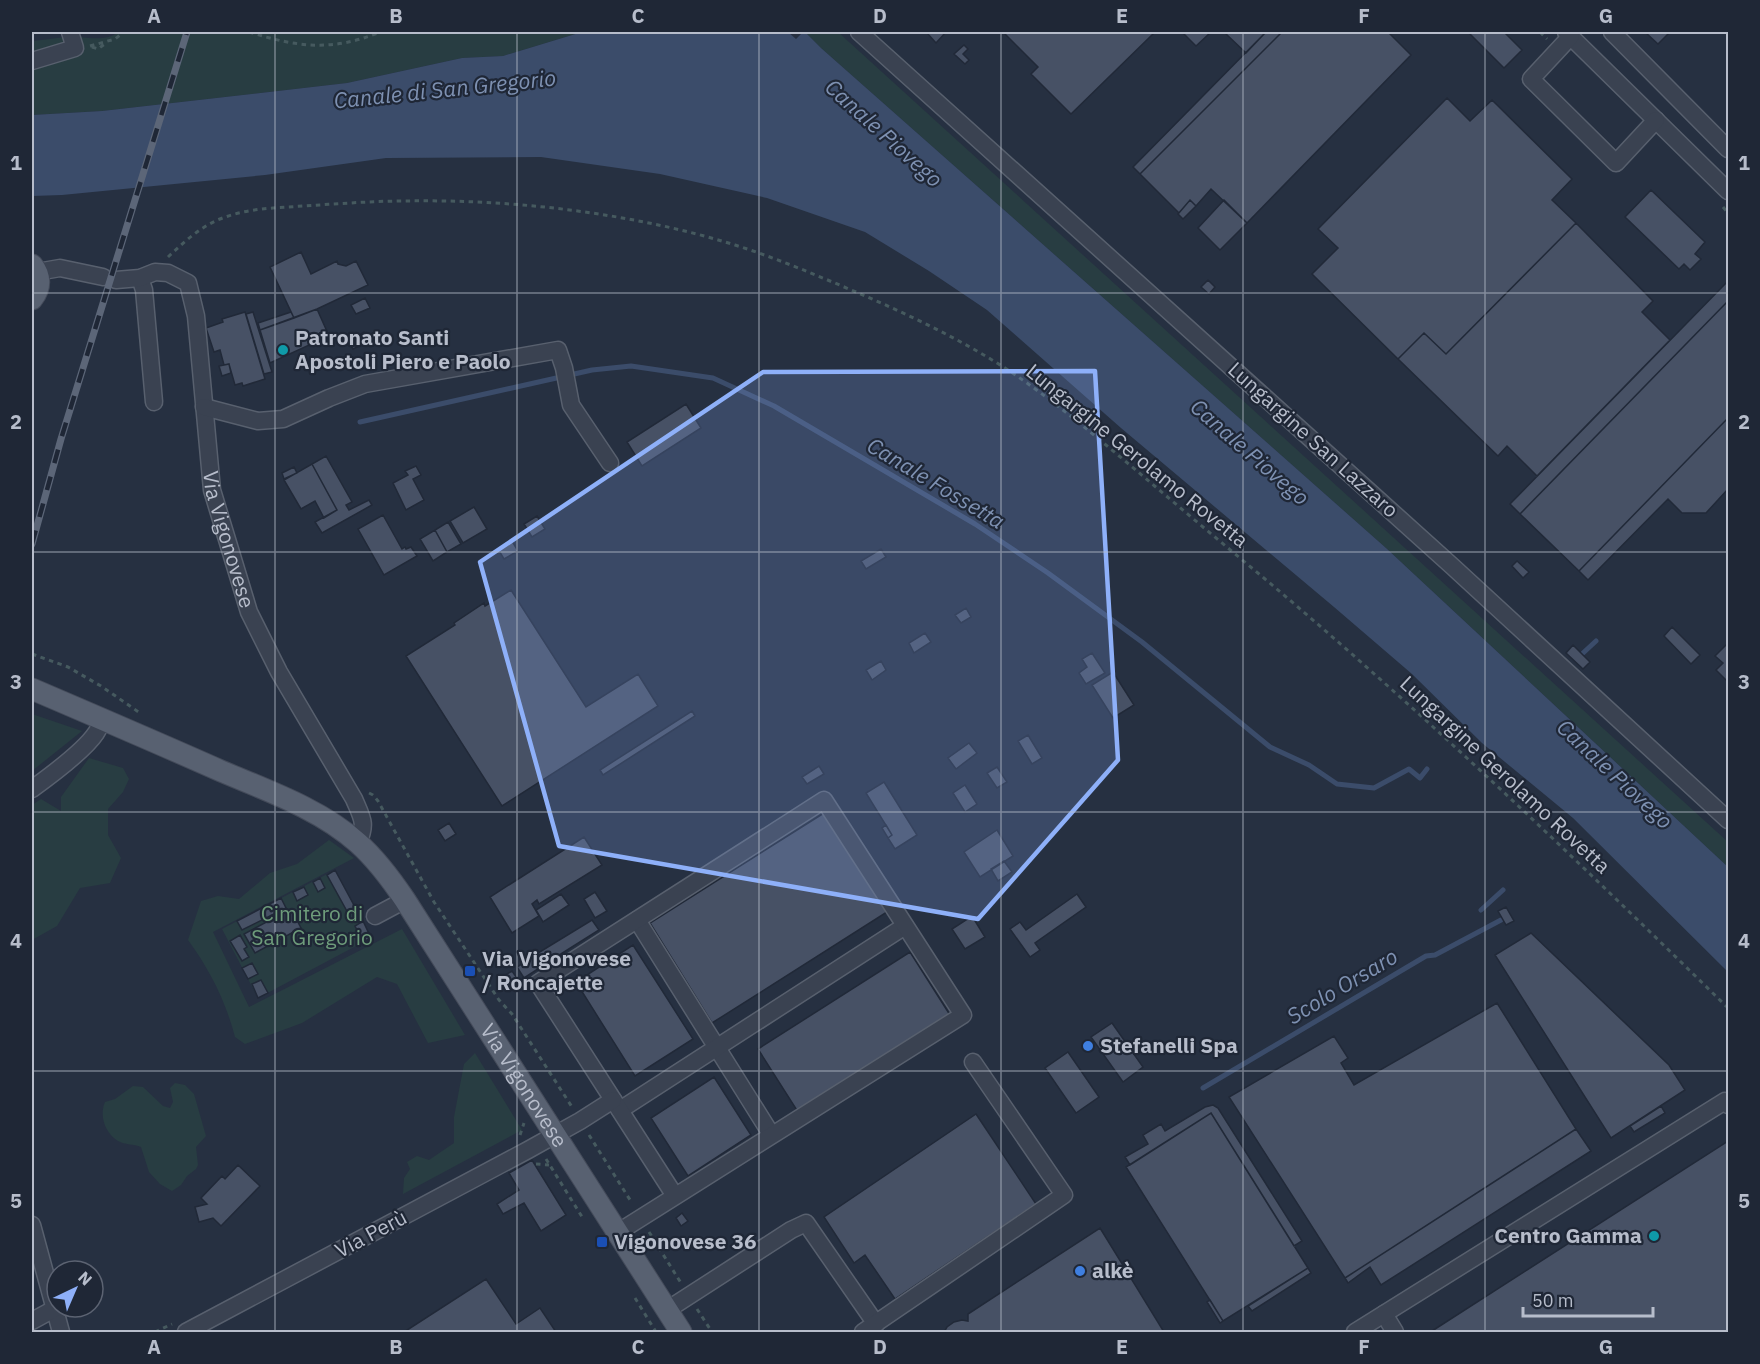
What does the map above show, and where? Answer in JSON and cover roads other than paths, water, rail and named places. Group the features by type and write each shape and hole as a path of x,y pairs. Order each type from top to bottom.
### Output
{"main road":[{"name":"Via Vigonovese","path":"32,299 39,282 34,268"},
{"name":"Via Vigonovese","path":"32,689 261,788 326,819 358,843 382,867 405,900 681,1332"}],"street":[{"path":"32,61 75,48 70,32"},
{"name":"Lungargine San Lazzaro","path":"859,32 1261,392 1728,820"},
{"path":"1612,32 1728,149"},
{"path":"1656,120 1616,163 1531,80 1569,34 1728,191"},
{"name":"Via Vigonovese","path":"34,268 60,268 110,279 168,273 188,283 196,316 212,490 249,612 279,672 354,799 363,819 364,830 358,843"},
{"path":"147,275 144,290 154,402"},
{"path":"204,407 258,421 284,419 365,384 558,350 571,405 610,463"},
{"path":"32,789 82,748 96,732 102,720"},
{"path":"617,1233 963,1015 824,800 538,983 675,1196"},
{"path":"375,916 405,900"},
{"path":"637,920 771,1134"},
{"name":"Via Perù","path":"186,1332 555,1135 617,1105 716,1048 905,926"},
{"path":"667,1310 791,1230 806,1223 869,1328 1064,1194 973,1062"},
{"path":"1357,1331 1725,1101 1728,1105"},
{"path":"32,1225 45,1275"},
{"path":"1384,1314 1395,1332"}],"water":[{"path":"582,32 788,32 796,39 805,32 1386,548 1728,867 1728,972 1573,818 1482,743 1412,674 1334,607 1121,428 987,310 865,232 767,198 660,174 541,157 386,158 265,175 32,196 32,115 102,111 347,83 462,58 503,56"}],"waterway":[{"name":"Canale Fossetta","path":"360,422 592,370 631,366 713,378 774,406 975,524 1048,573 1142,642 1270,747 1309,765 1337,784 1374,788 1409,769 1420,778 1427,769"},
{"name":"Canale Fossetta","path":"1582,654 1596,641"},
{"path":"1481,910 1503,890"},
{"name":"Scolo Orsaro","path":"1203,1088 1426,956 1435,955 1501,920"}],"railway":[{"path":"32,544 61,439 187,32"}],"place":[{"name":"Patronato Santi Apostoli Piero e Paolo","path":"283,350"},
{"name":"Via Vigonovese / Roncajette","path":"470,971"},
{"name":"Stefanelli Spa","path":"1088,1046"},
{"name":"Centro Gamma","path":"1654,1236"},
{"name":"Vigonovese 36","path":"602,1242"},
{"name":"alkè","path":"1080,1271"}],"water label":[{"name":"Canale di San Gregorio","path":"445,89"},
{"name":"Canale Piovego","path":"884,133"},
{"name":"Canale Piovego","path":"1250,452"},
{"name":"Canale Piovego","path":"1615,774"}],"park label":[{"name":"Cimitero di San Gregorio","path":"312,926"}]}
